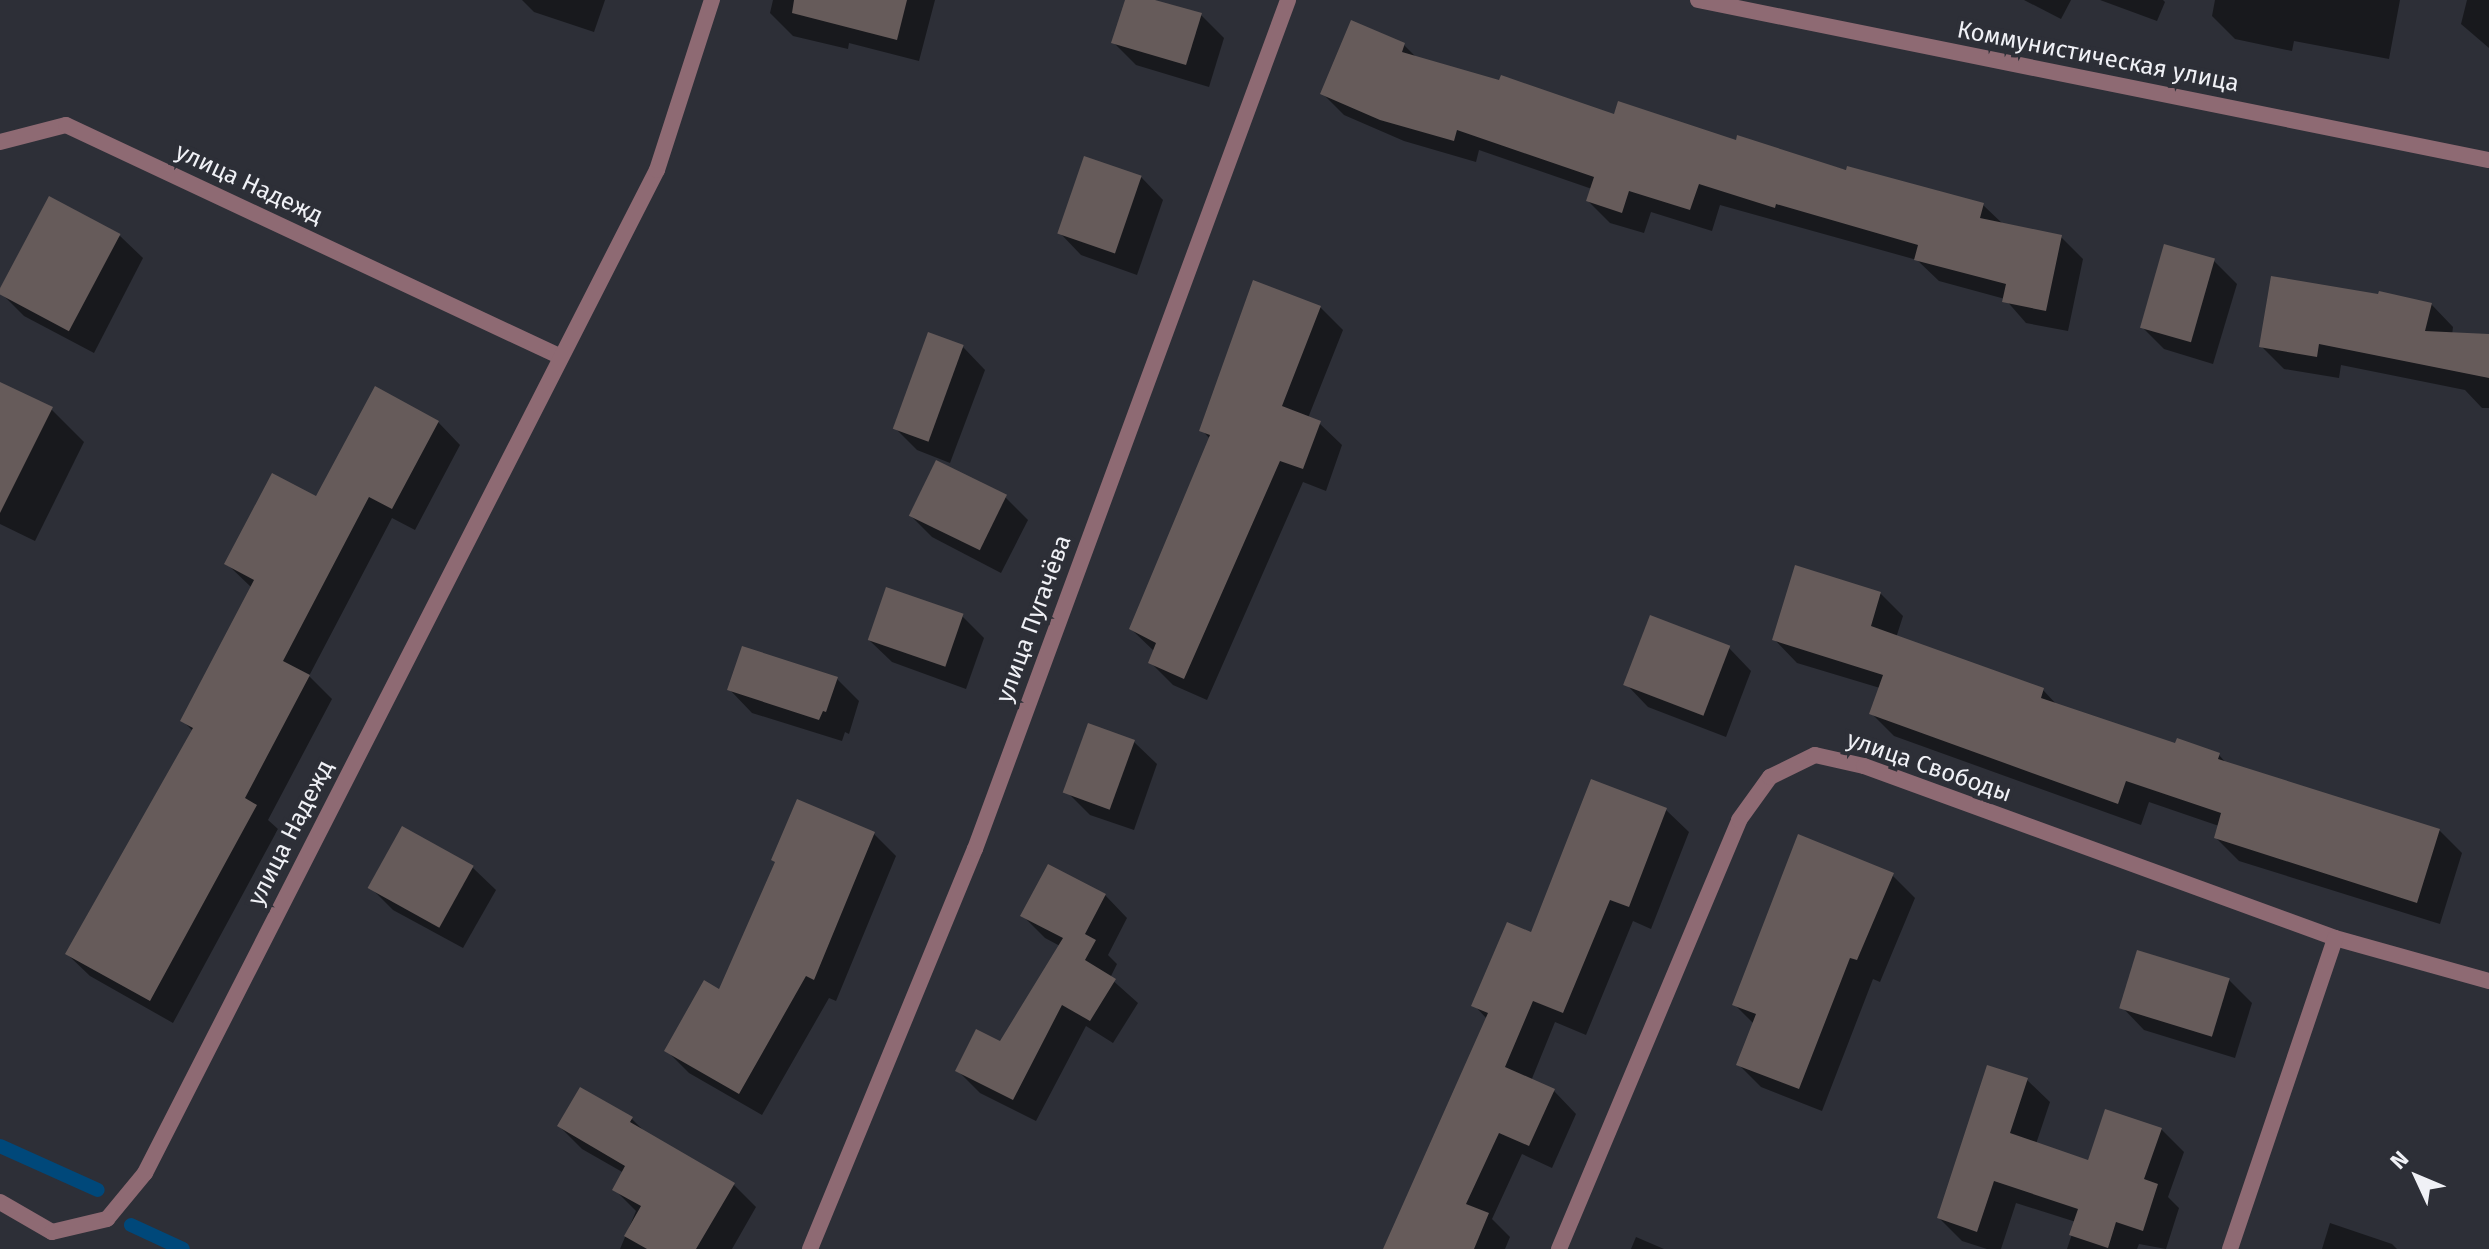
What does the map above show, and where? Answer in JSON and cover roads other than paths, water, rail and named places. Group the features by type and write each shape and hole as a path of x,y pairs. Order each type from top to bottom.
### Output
{"street":[{"name":"улица Надежд","path":"0,1202 52,1232 107,1219 145,1173 559,356 657,170 712,0"},
{"name":"улица Пугачёва","path":"810,1249 975,849 1288,0"},
{"name":"Коммунистическая улица","path":"1698,0 2489,160"},
{"name":"улица Надежд","path":"0,142 66,125 559,356"},
{"name":"улица Свободы","path":"1559,1249 1739,820 1770,777 1815,755 1864,766 2335,938 2489,981"},
{"path":"2230,1249 2335,938"}],"waterway":[{"path":"0,1146 98,1190"},
{"path":"131,1225 183,1249"}]}
